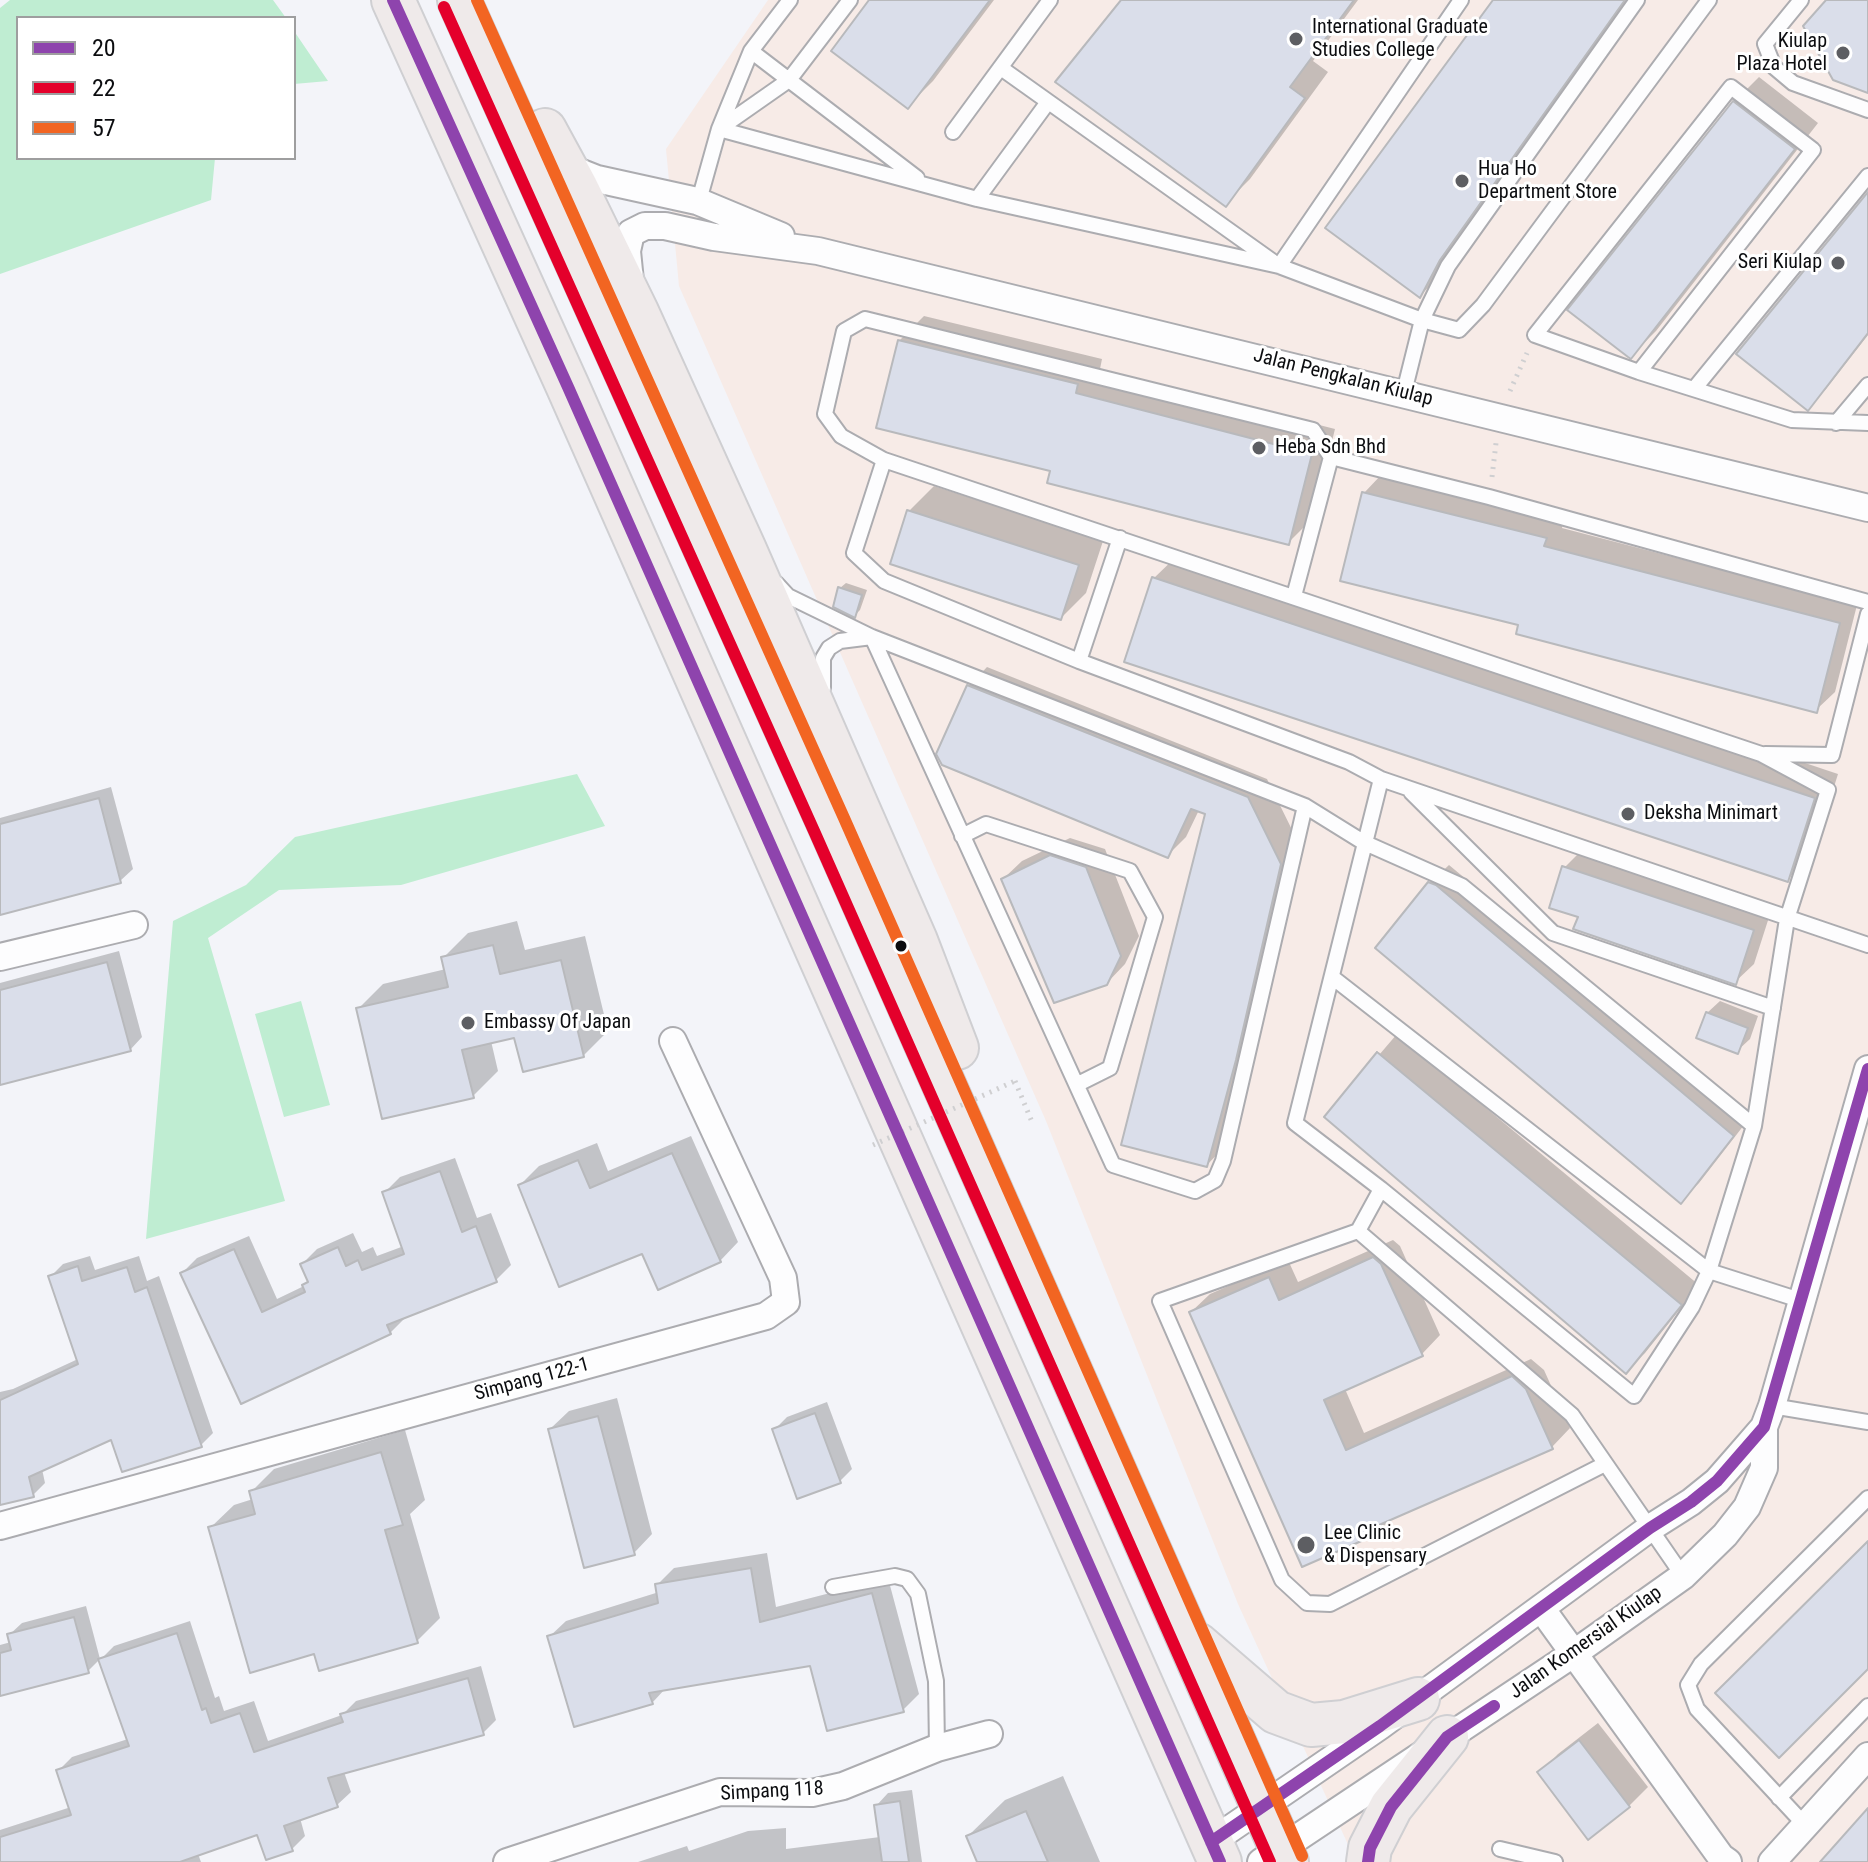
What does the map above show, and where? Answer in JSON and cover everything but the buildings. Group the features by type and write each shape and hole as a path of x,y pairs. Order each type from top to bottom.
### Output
{"main road":[{"path":"393,0 1216,1852"},
{"path":"452,0 445,11 448,57 503,185 519,281"},
{"path":"460,0 506,45 637,312 745,550 950,1028 1048,1320"},
{"path":"460,0 823,810 1187,1635 1262,1806 1277,1857"},
{"path":"1187,1635 1276,1712 1311,1725 1344,1722 1418,1699"},
{"path":"1368,1862 1370,1848 1391,1807 1447,1737"}],"street":[{"path":"563,165 597,179 697,201 818,251"},
{"path":"637,312 627,251 631,233 645,226 665,226 714,237 818,251"},
{"name":"Jalan Pengkalan Kiulap","path":"818,251 1868,508"},
{"path":"0,957 134,925"},
{"name":"Simpang 122-1","path":"0,1526 766,1316 786,1302 783,1278 673,1041"},
{"name":"Jalan Komersial Kiulap","path":"1277,1857 1683,1576 1725,1535 1747,1507 1764,1468 1768,1416 1868,1073"},
{"name":"Jalan Komersial Kiulap","path":"1216,1852 1262,1806 1418,1699 1650,1528 1691,1502 1717,1481 1768,1416"},
{"path":"1541,1608 1721,1857 1728,1862"},
{"name":"Simpang 118","path":"507,1862 720,1792 812,1793 843,1786 937,1748 989,1734"},
{"path":"1772,1862 1868,1756"}],"lane":[{"path":"714,237 697,201 719,129 751,51 790,0"},
{"path":"719,129 789,80 850,0"},
{"path":"953,132 1050,0"},
{"path":"1279,266 1461,0"},
{"path":"1404,392 1422,320 1448,266 1637,0"},
{"path":"719,129 977,199 1279,266 1422,320 1459,330 1483,305 1709,0"},
{"path":"1801,0 1765,44 1774,67 1793,83 1868,110"},
{"path":"751,51 924,183"},
{"path":"1001,68 1279,266"},
{"path":"1639,372 1813,150 1731,87 1535,335 1639,372 1792,420 1868,423"},
{"path":"977,199 1048,102"},
{"path":"1694,389 1868,176"},
{"path":"1381,779 1295,1123 1381,1189 1634,1396 1692,1307 1709,1271 1754,1126 1787,919 1828,790 1761,754 884,460 841,436 825,414 844,331 865,319 1313,430 1331,457 1489,497 1868,602"},
{"path":"1836,423 1868,385"},
{"path":"1294,596 1331,457"},
{"path":"884,460 854,553 884,581 1079,661 1349,762 1381,779 1868,945"},
{"path":"1079,661 1120,538"},
{"path":"745,550 788,596 872,637 1305,806 1363,842 1462,886 1754,1126"},
{"path":"1761,754 1832,755 1868,614"},
{"path":"837,759 823,689 823,658 829,648 840,641 872,637"},
{"path":"872,637 1113,1165 1195,1191 1215,1180 1223,1161 1305,806"},
{"path":"1408,788 1553,933 1773,1008"},
{"path":"962,836 986,824 1130,871 1155,917 1110,1068 1078,1084"},
{"path":"1332,977 1709,1271 1803,1301"},
{"path":"1381,1189 1358,1231 1160,1301 1282,1580 1307,1603 1330,1604 1605,1464"},
{"path":"1358,1231 1572,1415 1683,1576"},
{"path":"1768,1416 1868,1422"},
{"path":"1804,1824 1697,1709 1688,1685 1701,1664 1868,1498"},
{"path":"833,1587 895,1576 907,1579 918,1594 936,1681 937,1748"},
{"path":"1779,1798 1868,1706"},
{"path":"1500,1849 1555,1862"}],"path":[{"path":"873,1145 1015,1081 1032,1122"}],"shaded area":[{"path":"768,0 1868,0 1868,1862 1356,1862 1238,1604 1046,1121 679,286 666,149"}],"green space":[{"path":"10,0 273,0 285,16 16,16 16,160 215,160 211,200 0,274 0,8"},
{"path":"296,34 328,81 296,84"},
{"path":"577,774 605,826 401,885 279,890 208,938 285,1201 146,1239 173,921 246,885 295,837"},
{"path":"301,1001 330,1105 284,1117 255,1014"}],"transit line":[{"name":"20","path":"393,0 568,387 1220,1862"},
{"name":"57","path":"477,0 844,818 1302,1856"},
{"name":"22","path":"444,7 814,831 1270,1862"},
{"name":"20","path":"1211,1842 1380,1726 1650,1528 1691,1502 1717,1481 1764,1427 1868,1069"},
{"name":"20","path":"1368,1862 1370,1848 1391,1807 1447,1737 1494,1706"}],"place":[{"name":"International Graduate Studies College","path":"1296,39"},
{"name":"Kiulap Plaza Hotel","path":"1843,53"},
{"name":"Hua Ho Department Store","path":"1462,181"},
{"name":"Seri Kiulap","path":"1838,263"},
{"name":"Heba Sdn Bhd","path":"1259,448"},
{"name":"Deksha Minimart","path":"1628,814"},
{"name":"Embassy Of Japan","path":"468,1023"},
{"name":"Lee Clinic & Dispensary","path":"1306,1545"}]}
